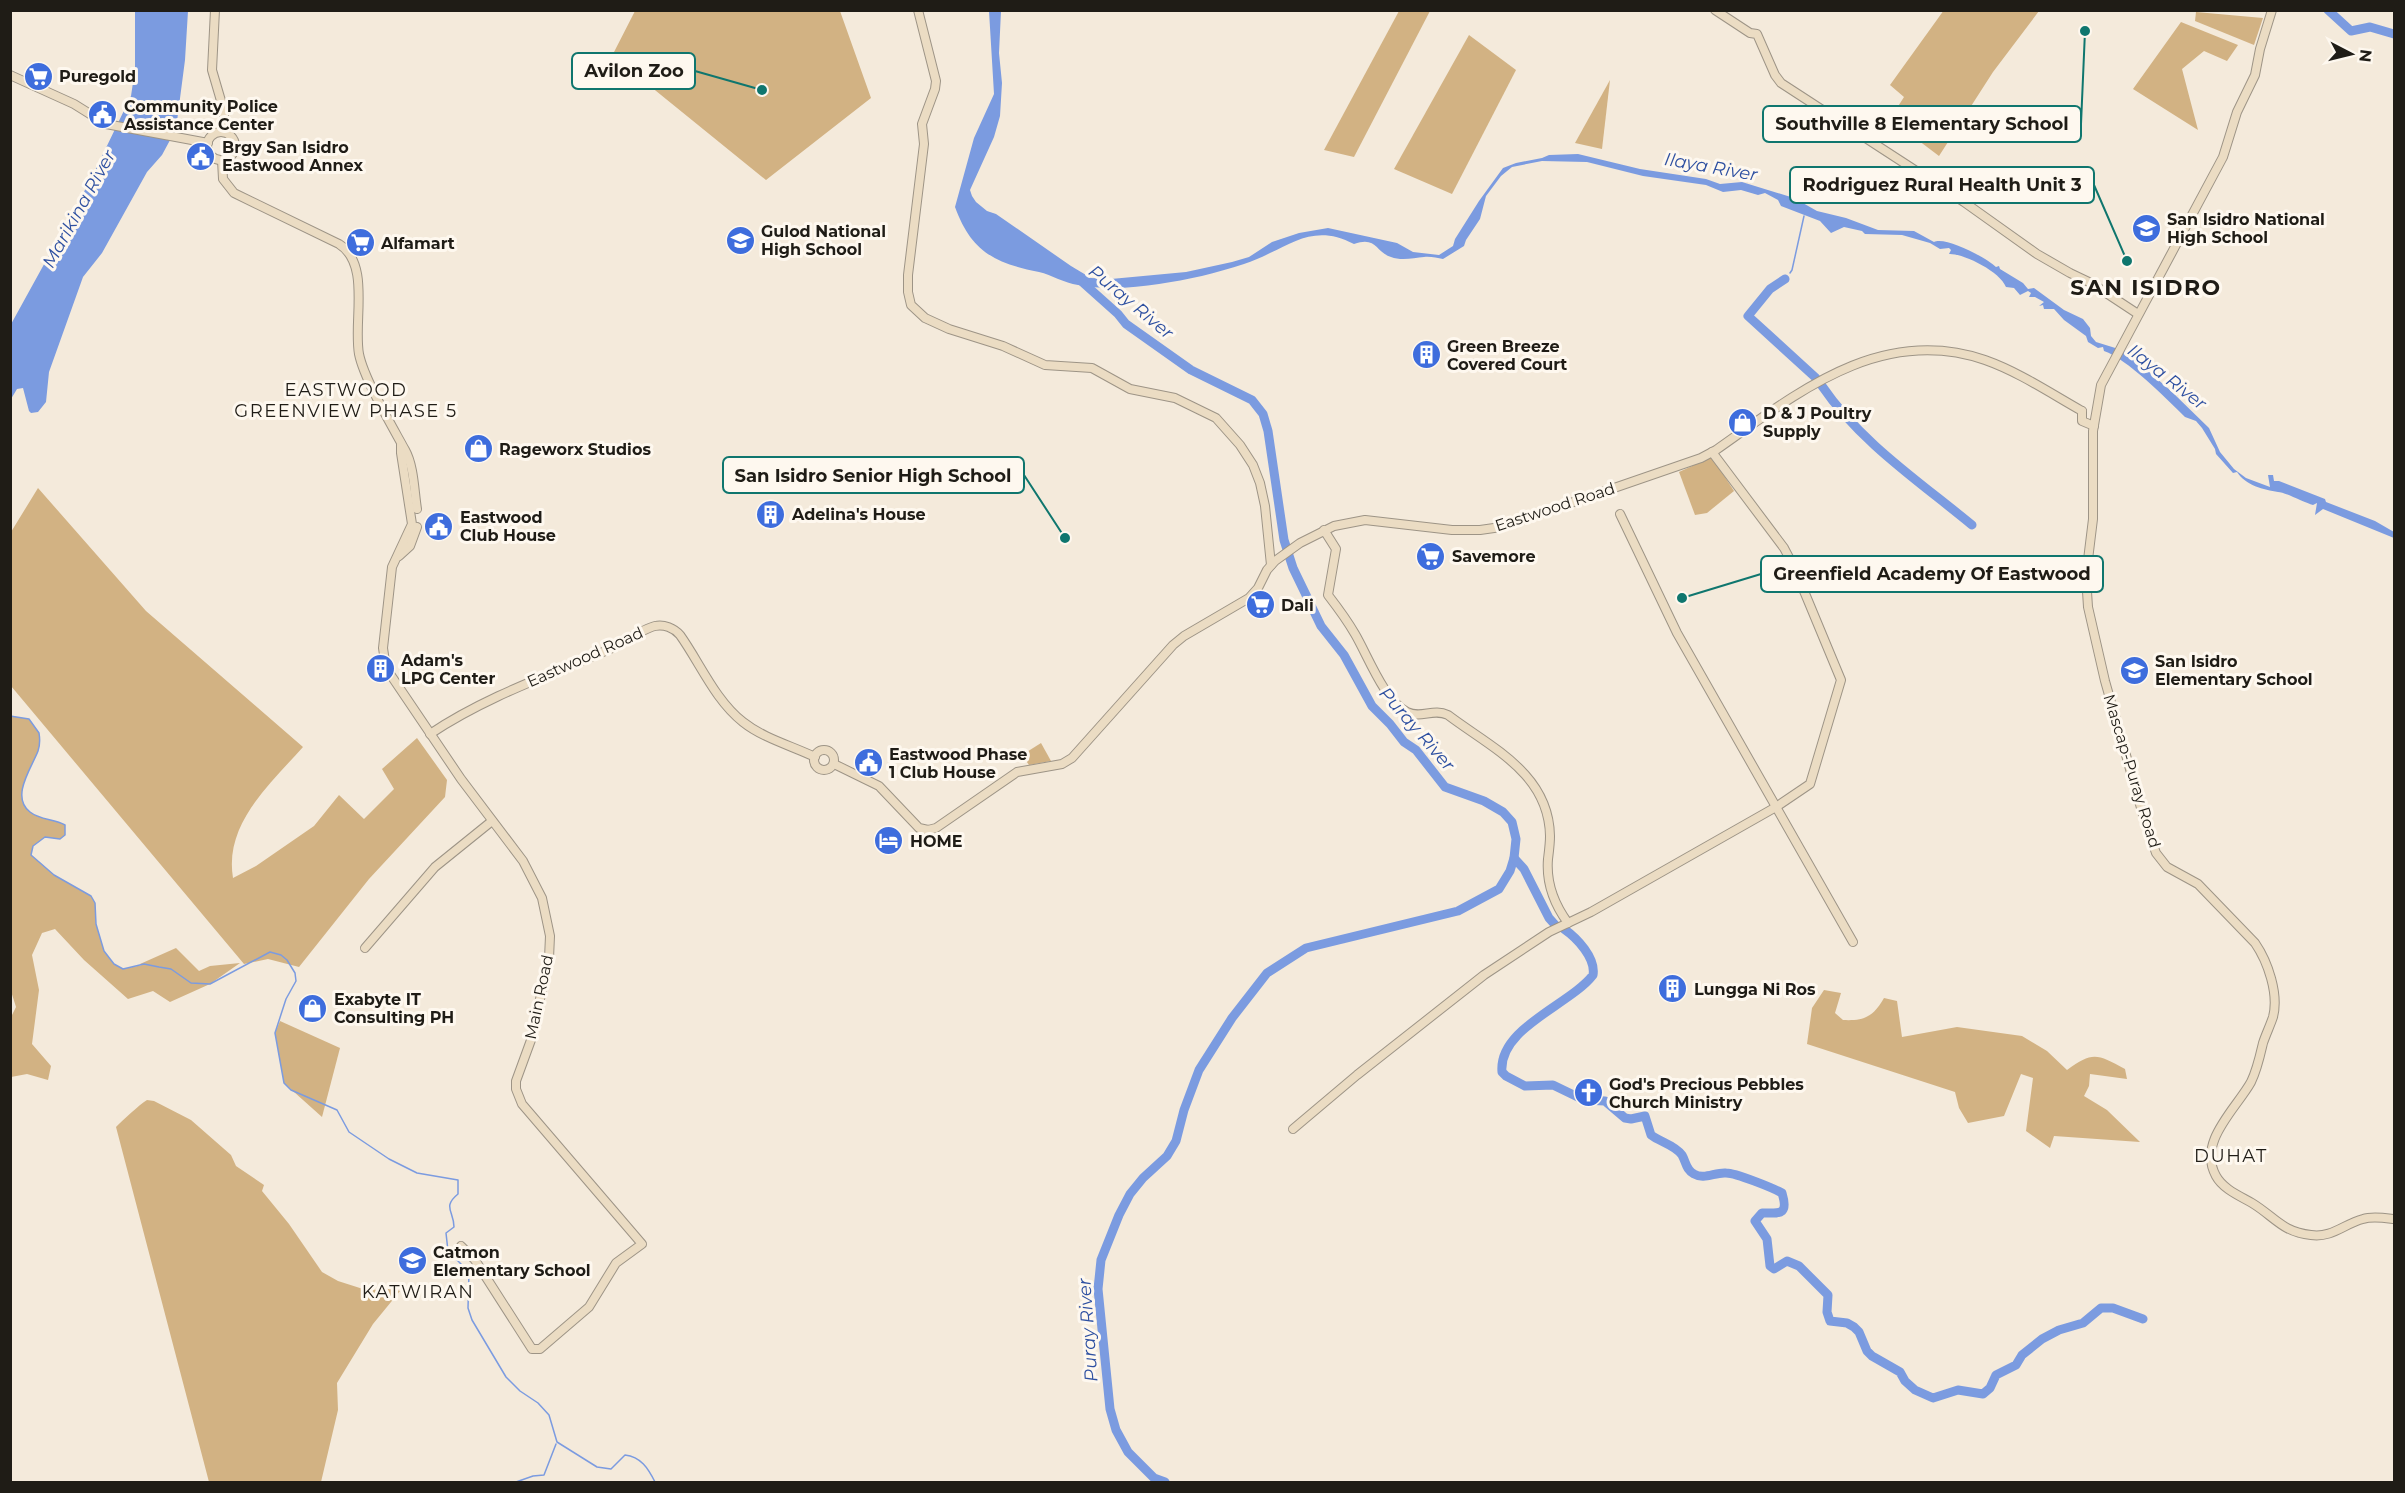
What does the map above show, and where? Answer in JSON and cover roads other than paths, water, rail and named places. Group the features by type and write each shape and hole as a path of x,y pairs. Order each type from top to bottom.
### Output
{"street":[{"path":"215,10 212,70 224,111 224,132"},
{"path":"918,10 936,81 922,124 923,158 908,275 911,305 925,318 941,326 1003,346 1045,365 1092,369 1130,389 1175,398 1216,418 1253,465 1265,506 1273,563"},
{"path":"1715,10 1750,33 1757,34 1775,75 1781,83 1964,202 2037,254 2091,283 2138,314"},
{"path":"2094,426 2101,385 2110,365 2226,150 2237,112 2255,75 2259,49 2272,10"},
{"path":"10,75 74,104 102,123 208,143"},
{"path":"222,160 210,154 208,143 214,135 224,132"},
{"path":"222,160 232,154 235,147 232,138 224,132"},
{"path":"222,160 223,179 234,193 339,244 351,255 356,266 358,338 361,360 407,452 413,478 418,524 410,546 396,558 391,577 384,658 391,679 431,736"},
{"name":"Eastwood Road","path":"834,764 879,786 919,828 928,830 936,828 956,816 1012,774 1062,764 1072,758 1173,645 1184,636 1249,598 1273,563 1324,530 1343,523 1365,520 1452,530 1501,527 1692,461 1714,451 1813,385 1842,369 1875,356 1912,350 1939,350 1983,359 2009,370 2082,411 2082,421 2094,426"},
{"path":"2082,411 2086,406 2097,406"},
{"name":"Mascap-Puray Road","path":"2094,426 2093,519 2086,570 2088,607 2105,681 2148,832 2162,863 2194,881 2255,943 2261,951 2274,995 2273,1017 2251,1081 2217,1133 2212,1155 2215,1175 2226,1188 2291,1231 2313,1236 2331,1234 2362,1219 2394,1219"},
{"path":"1293,1129 1484,975 1549,932 1591,912 1776,807 1805,789 1812,780 1841,680 1789,558 1732,478 1723,470 1714,451"},
{"path":"1620,514 1673,624 1853,942"},
{"path":"1324,530 1336,549 1328,596 1354,632 1389,694 1403,710 1416,715 1443,713 1499,750 1517,764 1537,793 1550,834 1548,883 1558,908 1568,923"},
{"name":"Eastwood Road","path":"431,736 491,698 617,646 651,627 661,626 672,628 680,635 727,705 742,722 815,757"},
{"name":"Main Road","path":"431,736 523,861 542,898 550,936 545,983 531,1040 516,1081 518,1096 522,1104 642,1244 616,1263 589,1307 536,1350 532,1349 519,1331 475,1260 461,1246"},
{"path":"827,750 833,755 834,764 826,770 820,769 815,764 815,757 820,751 827,750"},
{"path":"365,948 435,867 492,821"}],"water":[{"name":"Marikina River","path":"135,11 188,11 185,60 176,129 162,155 147,172 102,253 83,277 49,372 46,402 38,412 31,413 23,388 17,389 11,399 10,326 91,179 131,96 135,69"},
{"path":"989,11 1001,11 1000,116 994,137 970,190 972,196 987,211 996,214 1091,278 1111,279 1186,272 1249,257 1272,242 1299,233 1328,228 1397,243 1413,252 1439,255 1453,246 1479,201 1503,168 1549,155 1578,154 1640,169 1706,179 1720,184 1742,182 1794,198 1817,211 1846,218 1878,230 1914,231 1934,242 1947,242 1966,249 1996,267 1999,266 2028,289 2034,288 2064,310 2083,319 2096,342 2125,351 2209,428 2220,452 2234,469 2246,478 2270,487 2268,475 2273,475 2274,481 2325,499 2326,502 2375,521 2394,532 2394,538 2323,509 2315,515 2317,503 2313,505 2261,488 2250,484 2237,472 2233,473 2216,454 2196,421 2185,417 2157,389 2124,362 2104,351 2103,347 2098,348 2088,342 2086,336 2064,320 2054,309 2044,309 2043,305 2039,306 2044,302 2035,297 2029,297 2031,293 2028,291 2020,295 2014,288 2006,287 1996,275 1980,264 1963,256 1949,254 1951,250 1949,248 1940,249 1930,243 1902,235 1865,234 1862,231 1844,227 1831,233 1820,221 1781,206 1778,200 1765,193 1758,195 1741,190 1723,192 1706,185 1643,176 1587,162 1542,161 1512,167 1501,176 1486,196 1480,219 1464,246 1443,259 1395,258 1386,255 1372,243 1354,244 1338,237 1324,235 1297,240 1244,264 1202,276 1139,287 1088,287 1009,264 986,253 977,245 961,222 955,207 974,138 994,94"}],"waterway":[{"path":"2328,10 2351,31 2370,27 2394,34"},
{"path":"1790,273 1804,216"},
{"path":"1785,279 1770,289 1748,316 1816,378"},
{"name":"Puray River","path":"1080,280 1126,324 1191,370 1252,400 1263,414 1268,431 1284,540 1293,568 1321,626 1344,655 1372,706 1404,742 1416,750 1445,787 1484,801 1503,812 1512,822 1516,839 1510,871 1499,889 1458,911 1306,948 1267,973 1232,1018 1199,1070 1184,1110 1176,1141 1167,1156 1143,1178 1130,1194 1101,1260 1098,1289 1110,1409 1116,1430 1128,1452 1154,1478 1165,1482"},
{"path":"1822,386 1837,406 1872,443 1972,525"},
{"path":"10,716 29,719 39,733 38,751 22,790 24,806 34,815 65,825 65,835 60,839 45,837 33,846 31,855 54,875 91,896 95,903 96,924 104,951 114,964 123,969 144,964 171,969 191,983 210,984 270,952 281,955 287,960 295,973 296,981 286,999 275,1033 284,1083 291,1090 337,1110 349,1132 389,1159 417,1173 458,1180 458,1194 453,1198 450,1206 454,1227 446,1233 448,1251 469,1272 468,1308 472,1320 506,1377 549,1415 557,1442 597,1467 611,1469 625,1455 631,1456 647,1468 655,1482"},
{"path":"1514,858 1524,869 1549,918 1557,927"},
{"path":"1564,929 1580,943 1589,955 1593,975 1569,997 1537,1018 1511,1042 1504,1056 1502,1072 1525,1086 1553,1085 1584,1100 1605,1101 1625,1118 1645,1116 1651,1135 1679,1152 1691,1172 1698,1176 1731,1174 1782,1193 1784,1206 1781,1212 1762,1213 1755,1221 1767,1239 1770,1266 1774,1269 1787,1261 1799,1266 1828,1295 1827,1312 1830,1321 1847,1323 1854,1327 1859,1332 1867,1351 1900,1372 1905,1381 1915,1390 1933,1398 1958,1390 1983,1394 1990,1388 1996,1375 2016,1365 2022,1355 2042,1339 2059,1330 2083,1323 2101,1308 2113,1308 2143,1319"},
{"path":"516,1482 544,1475 556,1444"}],"place":[{"name":"Southville 8 Elementary School","path":"2085,31"},
{"name":"Puregold","path":"38,76"},
{"name":"Avilon Zoo","path":"762,90"},
{"name":"Community Police Assistance Center","path":"103,115"},
{"name":"Brgy San Isidro Eastwood Annex","path":"201,156"},
{"name":"San Isidro National High School","path":"2146,228"},
{"name":"Gulod National High School","path":"740,240"},
{"name":"Alfamart","path":"360,243"},
{"name":"Rodriguez Rural Health Unit 3","path":"2127,261"},
{"name":"Green Breeze Covered Court","path":"1426,355"},
{"name":"D & J Poultry Supply","path":"1742,422"},
{"name":"Rageworx Studios","path":"478,449"},
{"name":"Adelina's House","path":"771,514"},
{"name":"Eastwood Club House","path":"439,526"},
{"name":"San Isidro Senior High School","path":"1065,538"},
{"name":"Savemore","path":"1431,556"},
{"name":"Greenfield Academy Of Eastwood","path":"1682,598"},
{"name":"Dali","path":"1260,605"},
{"name":"Adam's LPG Center","path":"380,669"},
{"name":"San Isidro Elementary School","path":"2134,670"},
{"name":"Eastwood Phase 1 Club House","path":"868,763"},
{"name":"HOME","path":"889,841"},
{"name":"Lungga Ni Ros","path":"1673,989"},
{"name":"Exabyte IT Consulting PH","path":"313,1008"},
{"name":"God's Precious Pebbles Church Ministry","path":"1588,1093"},
{"name":"Catmon Elementary School","path":"412,1261"}],"district":[{"name":"SAN ISIDRO","path":"2146,287"},
{"name":"EASTWOOD GREENVIEW PHASE 5","path":"346,400"},
{"name":"DUHAT","path":"2231,1156"},
{"name":"KATWIRAN","path":"418,1292"}],"water label":[{"name":"Ilaya River","path":"1711,167"},
{"name":"Ilaya River","path":"2167,377"}]}
